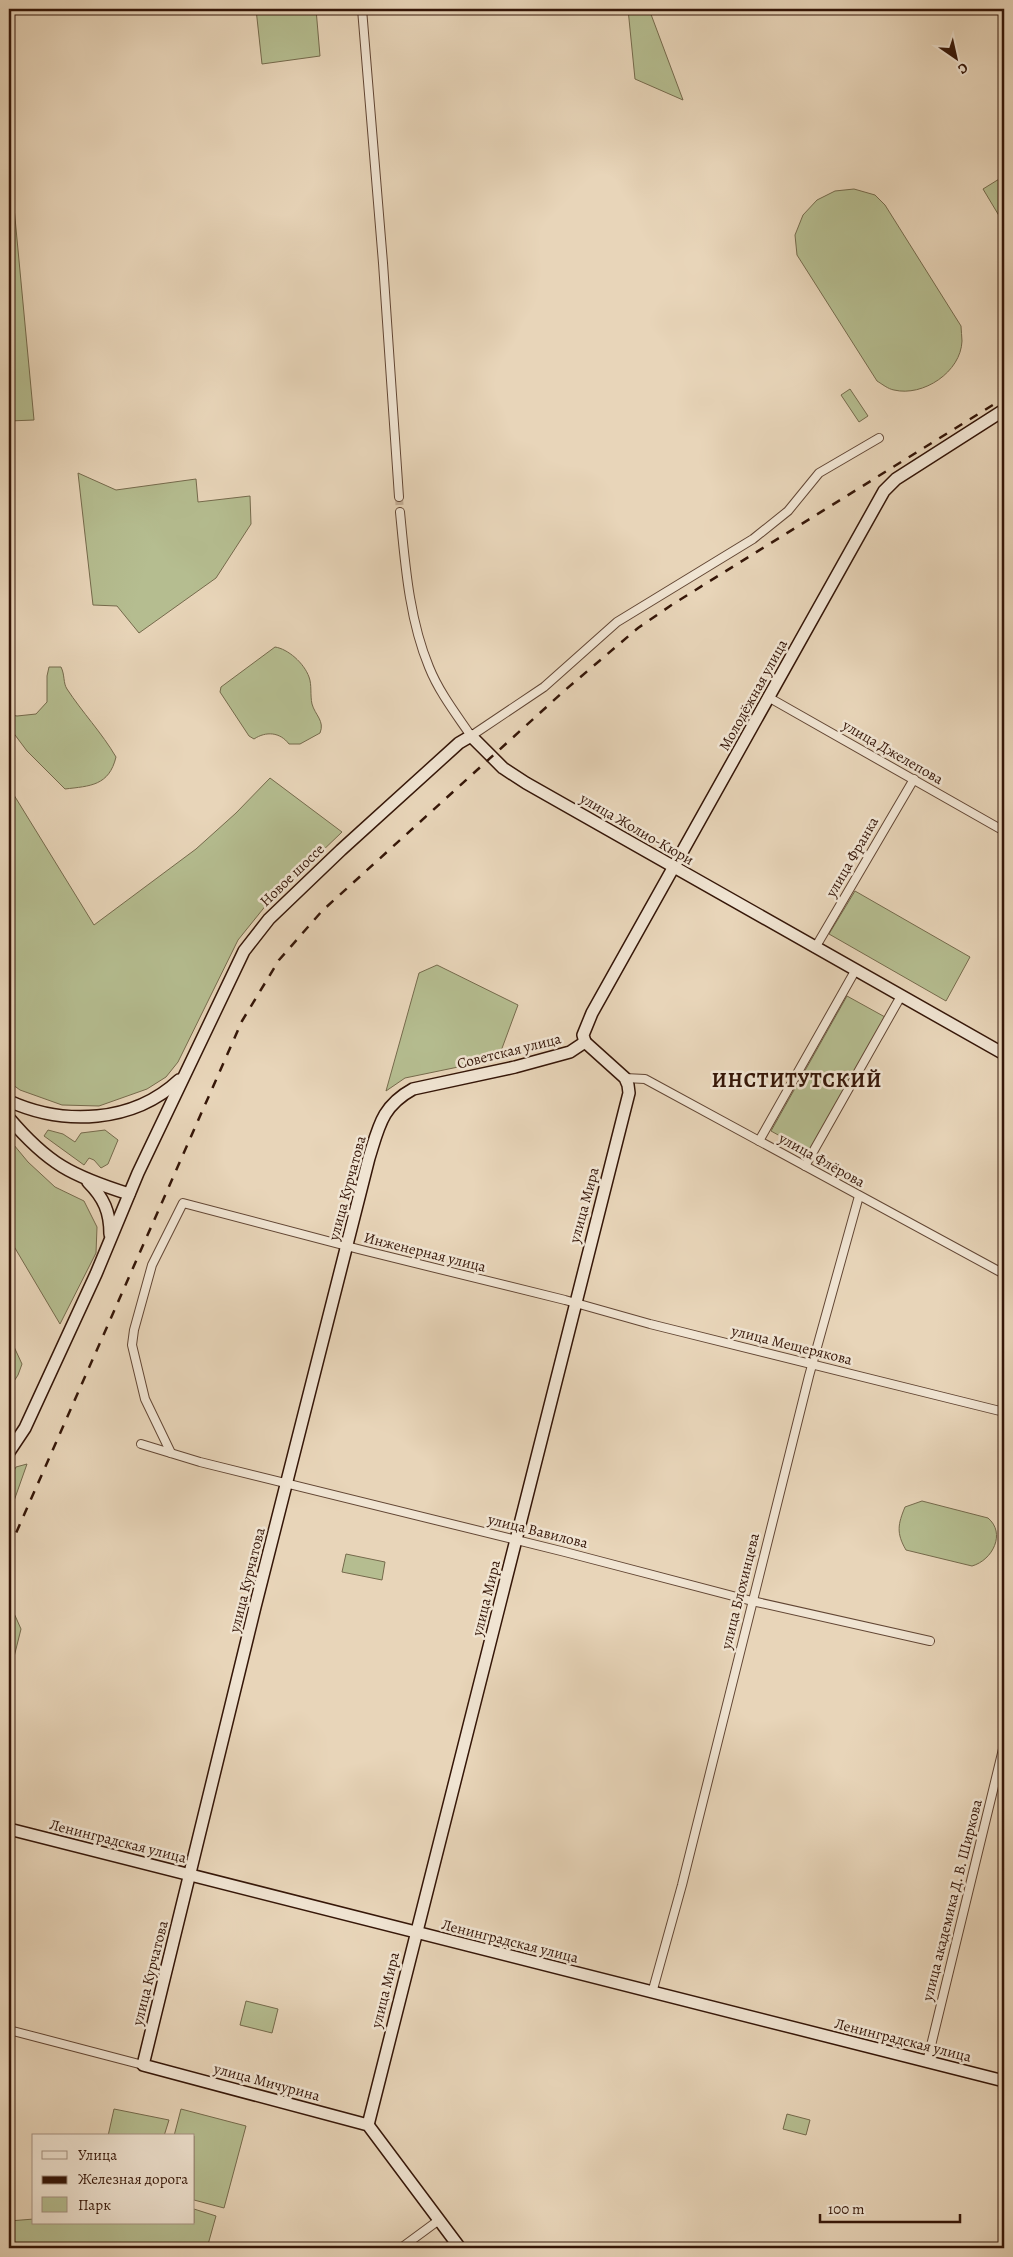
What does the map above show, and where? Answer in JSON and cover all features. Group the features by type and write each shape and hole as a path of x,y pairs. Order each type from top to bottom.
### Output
{"main road":[{"name":"Молодёжная улица","path":"584,1042 583,1035 592,1012 884,491 896,479 1004,410"},
{"name":"улица Жолио-Кюри","path":"471,736 503,768 526,783 1004,1054"},
{"name":"Новое шоссе","path":"9,1452 25,1428 164,1117 235,966 264,925 341,850 459,743 471,736"},
{"name":"Советская улица","path":"389,1106 398,1097 413,1089 504,1070 570,1052 584,1042 625,1078"},
{"name":"Новое шоссе","path":"9,1101 34,1112 60,1117 83,1118 115,1113 139,1105 164,1092 184,1075"},
{"name":"улица Мира","path":"368,2125 574,1303 626,1107 628,1085 625,1078"},
{"path":"139,1105 152,1105 164,1117"},
{"name":"улица Курчатова","path":"143,2065 369,1158 381,1120 389,1106"},
{"path":"20,1132 20,1122 24,1116 34,1112"},
{"path":"9,1118 20,1132 56,1164 87,1181 129,1194"},
{"path":"87,1181 97,1191 107,1206 110,1220 110,1240"},
{"name":"Ленинградская улица","path":"9,1829 1004,2081"},
{"name":"улица Мичурина","path":"143,2065 368,2125"},
{"path":"368,2125 460,2248"}],"street":[{"path":"362,9 383,263 399,497"},
{"path":"471,736 544,686 617,622 752,540 788,511 819,473 879,438"},
{"name":"улица Жолио-Кюри","path":"400,512 409,585 422,650 438,685 471,736"},
{"name":"улица Джелепова","path":"768,697 1004,830"},
{"name":"улица Франка","path":"815,948 914,779"},
{"path":"759,1141 855,971"},
{"path":"805,1166 902,996"},
{"name":"улица Флёрова","path":"625,1078 645,1079 1004,1274"},
{"name":"улица Блохинцева","path":"652,1993 682,1885 812,1364 859,1196"},
{"name":"Инженерная улица","path":"171,1453 145,1399 132,1345 134,1330 152,1265 183,1204 574,1303"},
{"name":"улица Мещерякова","path":"574,1303 1004,1412"},
{"name":"улица Вавилова","path":"140,1444 287,1484 752,1600 930,1641"},
{"name":"улица академика Д. В. Ширкова","path":"927,2062 1004,1745"},
{"name":"улица Мичурина","path":"9,2030 143,2065"},
{"path":"401,2248 439,2220"}],"green space":[{"path":"256,9 316,9 320,56 262,64"},
{"path":"628,9 649,9 683,100 635,79"},
{"path":"9,154 34,420 9,421"},
{"path":"1004,176 1004,224 983,189"},
{"path":"854,189 875,195 885,205 961,326 962,341 955,363 938,380 917,390 894,390 887,388 877,381 797,255 795,235 803,215 817,200 835,191"},
{"path":"850,389 868,416 859,422 841,395"},
{"path":"78,473 116,490 196,479 198,502 250,496 251,524 216,578 139,633 117,606 93,605"},
{"path":"275,647 280,648 295,658 307,672 310,680 312,704 320,721 321,729 320,733 300,744 289,744 281,737 273,734 259,736 254,739 249,736 220,692 221,687"},
{"path":"49,667 61,667 67,689 105,739 116,757 109,774 97,783 65,789 27,751 9,727 11,715 36,714 47,702"},
{"path":"270,778 342,832 267,904 238,940 178,1062 166,1077 147,1089 99,1106 62,1105 20,1090 9,1082 9,787 94,925 196,849 236,813"},
{"path":"855,891 970,957 946,1001 829,934"},
{"path":"437,965 518,1005 501,1051 492,1060 405,1078 386,1091 419,973"},
{"path":"847,996 885,1017 809,1152 771,1131"},
{"path":"48,1130 63,1134 75,1142 81,1133 105,1130 118,1140 108,1164 101,1168 94,1160 89,1158 84,1165 44,1136"},
{"path":"9,1139 28,1162 55,1187 84,1201 97,1227 96,1253 60,1324 9,1238"},
{"path":"9,1336 22,1364 18,1375 9,1389"},
{"path":"27,1464 9,1515 9,1480 16,1467"},
{"path":"922,1501 988,1518 996,1531 995,1545 991,1552 986,1558 972,1566 906,1550 899,1533 901,1518 905,1507"},
{"path":"346,1554 385,1562 382,1580 342,1572"},
{"path":"9,1602 21,1629 9,1677"},
{"path":"246,2001 278,2009 272,2033 240,2025"},
{"path":"114,2109 169,2120 165,2134 108,2134"},
{"path":"181,2109 246,2126 224,2208 195,2200 195,2134 175,2134"},
{"path":"787,2114 810,2120 806,2135 783,2129"},
{"path":"195,2209 216,2216 207,2248 9,2248 9,2221 32,2219 32,2224 195,2224"}],"tunnel":[{"path":"399,497 400,512"}],"railway":[{"path":"9,1549 242,1021 279,960 322,911 564,691 638,628 673,604 1004,398"}],"district":[{"name":"ИНСТИТУТСКИЙ","path":"797,1080"}]}
